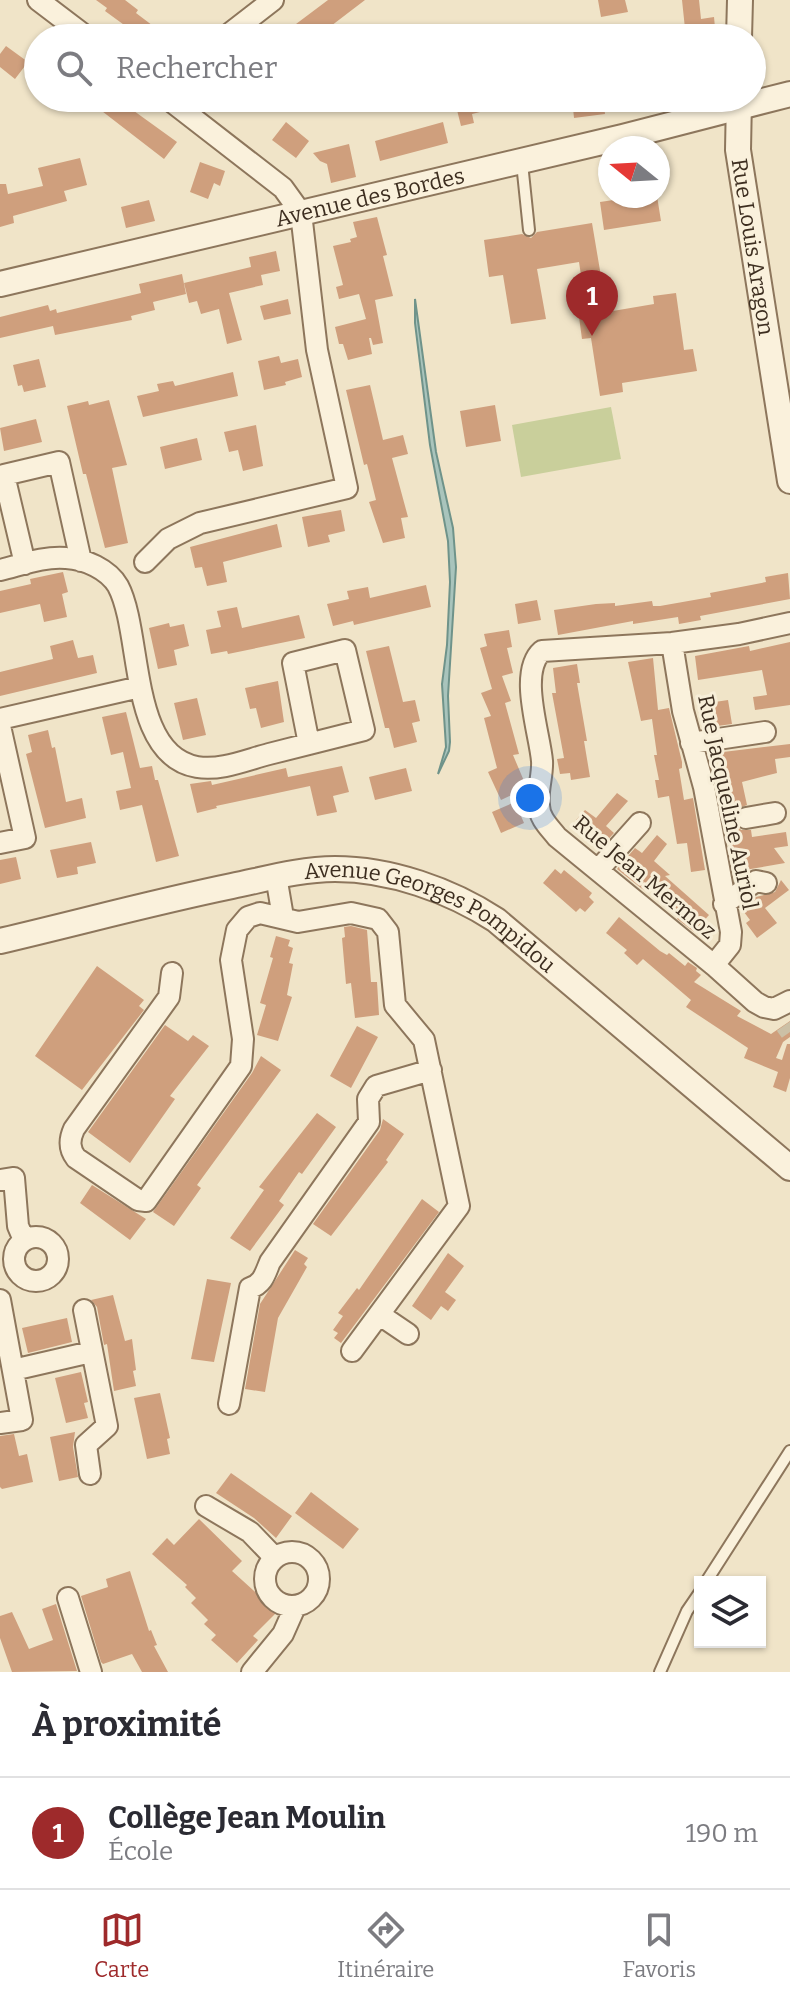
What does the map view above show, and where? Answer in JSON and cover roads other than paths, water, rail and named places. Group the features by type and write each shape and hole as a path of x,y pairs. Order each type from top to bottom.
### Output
{"street":[{"path":"38,0 70,24"},
{"path":"242,24 273,0"},
{"path":"739,24 740,0"},
{"name":"Avenue des Bordes","path":"766,98 790,94"},
{"path":"145,562 168,539 200,523 347,488 317,350 301,213 283,188 185,112"},
{"name":"Avenue des Bordes","path":"0,284 522,161 702,112"},
{"name":"Rue Louis Aragon","path":"739,112 738,150 790,481"},
{"path":"25,564 3,483 4,475 59,462 81,561"},
{"path":"0,570 62,557 81,561 111,577 118,586 126,609 140,687 159,741 169,754 195,766 220,767 364,730 345,650 293,663 309,744"},
{"name":"Rue Jean Mermoz","path":"783,1011 755,1002 557,837 542,820 538,804 542,762 532,711 535,660 542,651 672,643 790,623"},
{"name":"Rue Jacqueline Auriol","path":"672,643 691,743 704,787 731,942 714,965"},
{"path":"0,719 140,687"},
{"path":"0,726 8,796 25,838 0,843"},
{"path":"691,743 765,732"},
{"path":"710,826 775,813"},
{"path":"598,870 640,823"},
{"name":"Avenue Georges Pompidou","path":"0,941 264,879 336,869 367,872 423,885 474,906 496,920 790,1168"},
{"path":"260,913 264,879"},
{"path":"264,879 283,917"},
{"path":"724,904 756,881 766,883"},
{"path":"172,973 169,997 74,1129 70,1140 70,1149 76,1158 138,1200 146,1201 241,1066 243,1039 231,960 237,930 248,917 260,913 298,922 351,913 378,919 388,932 395,1005 424,1040 459,1206 352,1351"},
{"path":"229,1404 250,1288 258,1286 264,1279 270,1262 369,1122 368,1099 376,1086 431,1070"},
{"path":"0,1180 14,1178 18,1226 24,1240"},
{"path":"36,1237 48,1240 58,1255 52,1275 38,1281 30,1280 17,1271 15,1252 24,1240 36,1237"},
{"path":"0,1287 17,1271"},
{"path":"0,1300 22,1420 0,1423"},
{"path":"84,1310 107,1426 86,1445 90,1474"},
{"path":"380,1315 408,1334"},
{"path":"13,1370 91,1352"},
{"path":"206,1506 250,1532 275,1558"},
{"path":"252,1672 283,1634 295,1607 311,1599 317,1591 320,1576 317,1566 306,1555 294,1551 275,1558 266,1571 267,1590 277,1602 295,1607"},
{"path":"68,1598 91,1672"}],"lane":[{"path":"522,161 529,230"},
{"path":"710,1576 790,1451"},
{"path":"660,1672 694,1601"}],"water":[{"path":"415,299 436,452 453,528 456,567 448,696 450,742 438,774 446,747 442,684 450,582 448,541 430,445 415,323"}],"tunnel":[{"path":"785,1025 790,1032"}],"place":[{"name":"Collège Jean Moulin","path":"592,336"}]}
